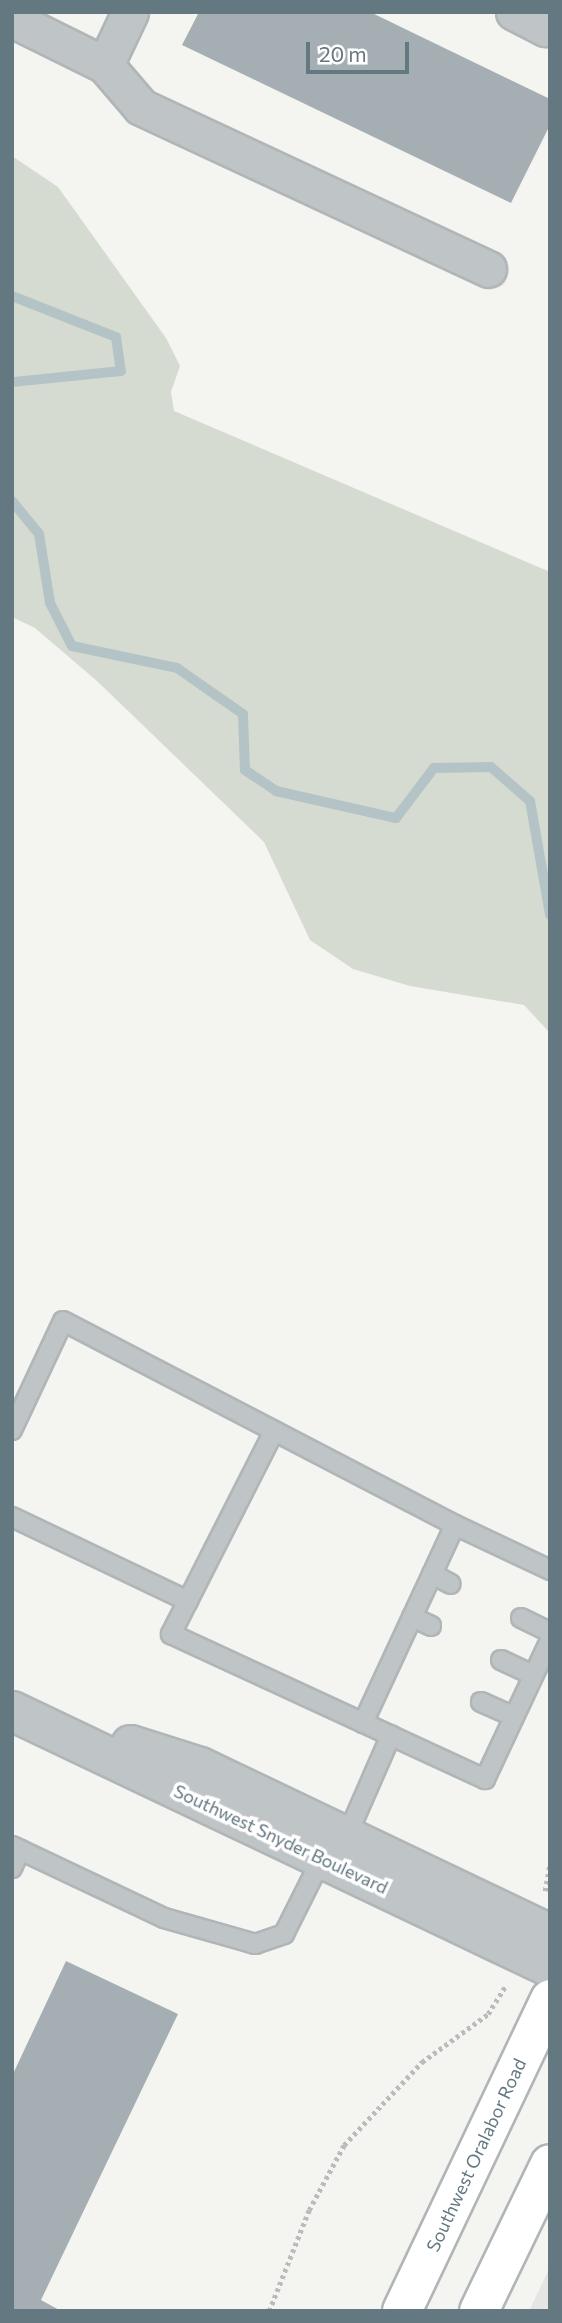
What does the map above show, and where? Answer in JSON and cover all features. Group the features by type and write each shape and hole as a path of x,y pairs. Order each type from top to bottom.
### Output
{"main road":[{"name":"Southwest Oralabor Road","path":"402,2311 550,1999"},
{"path":"479,2311 550,2164"}],"street":[{"path":"105,65 130,12"},
{"path":"514,12 547,28 550,21"},
{"path":"12,19 105,65 141,107 488,269"},
{"name":"Southwest Snyder Boulevard","path":"12,1710 200,1767 334,1848 540,1946"}],"lane":[{"path":"12,1430 63,1321 455,1525 550,1570"},
{"path":"274,1431 171,1634 485,1779 550,1640"},
{"path":"12,1517 188,1601"},
{"path":"363,1723 455,1525"},
{"path":"432,1574 451,1584"},
{"path":"412,1617 431,1626"},
{"path":"521,1618 550,1632"},
{"path":"501,1660 533,1675"},
{"path":"391,1661 409,1669"},
{"path":"481,1702 514,1717"},
{"path":"12,1868 16,1848 164,1918 255,1944 284,1934 334,1848 391,1735"}],"path":[{"path":"269,2311 309,2210 344,2146 422,2062 488,2014 540,1946 550,1864"}],"shaded area":[{"path":"12,156 58,187 166,338 180,366 171,392 174,411 550,572 550,1033 524,1005 410,986 353,969 310,940 264,842 97,681 35,628 12,617"},
{"path":"550,2267 550,2311 529,2311"}],"building":[{"path":"199,12 370,12 550,99 550,125 511,203 182,45"},
{"path":"66,1961 178,2014 41,2300 61,2311 12,2311 12,2076"}],"waterway":[{"path":"12,296 116,337 121,371 12,382"},
{"path":"12,501 39,534 50,603 72,646 177,668 243,714 245,770 276,791 396,818 434,768 491,767 530,801 550,915"}]}
